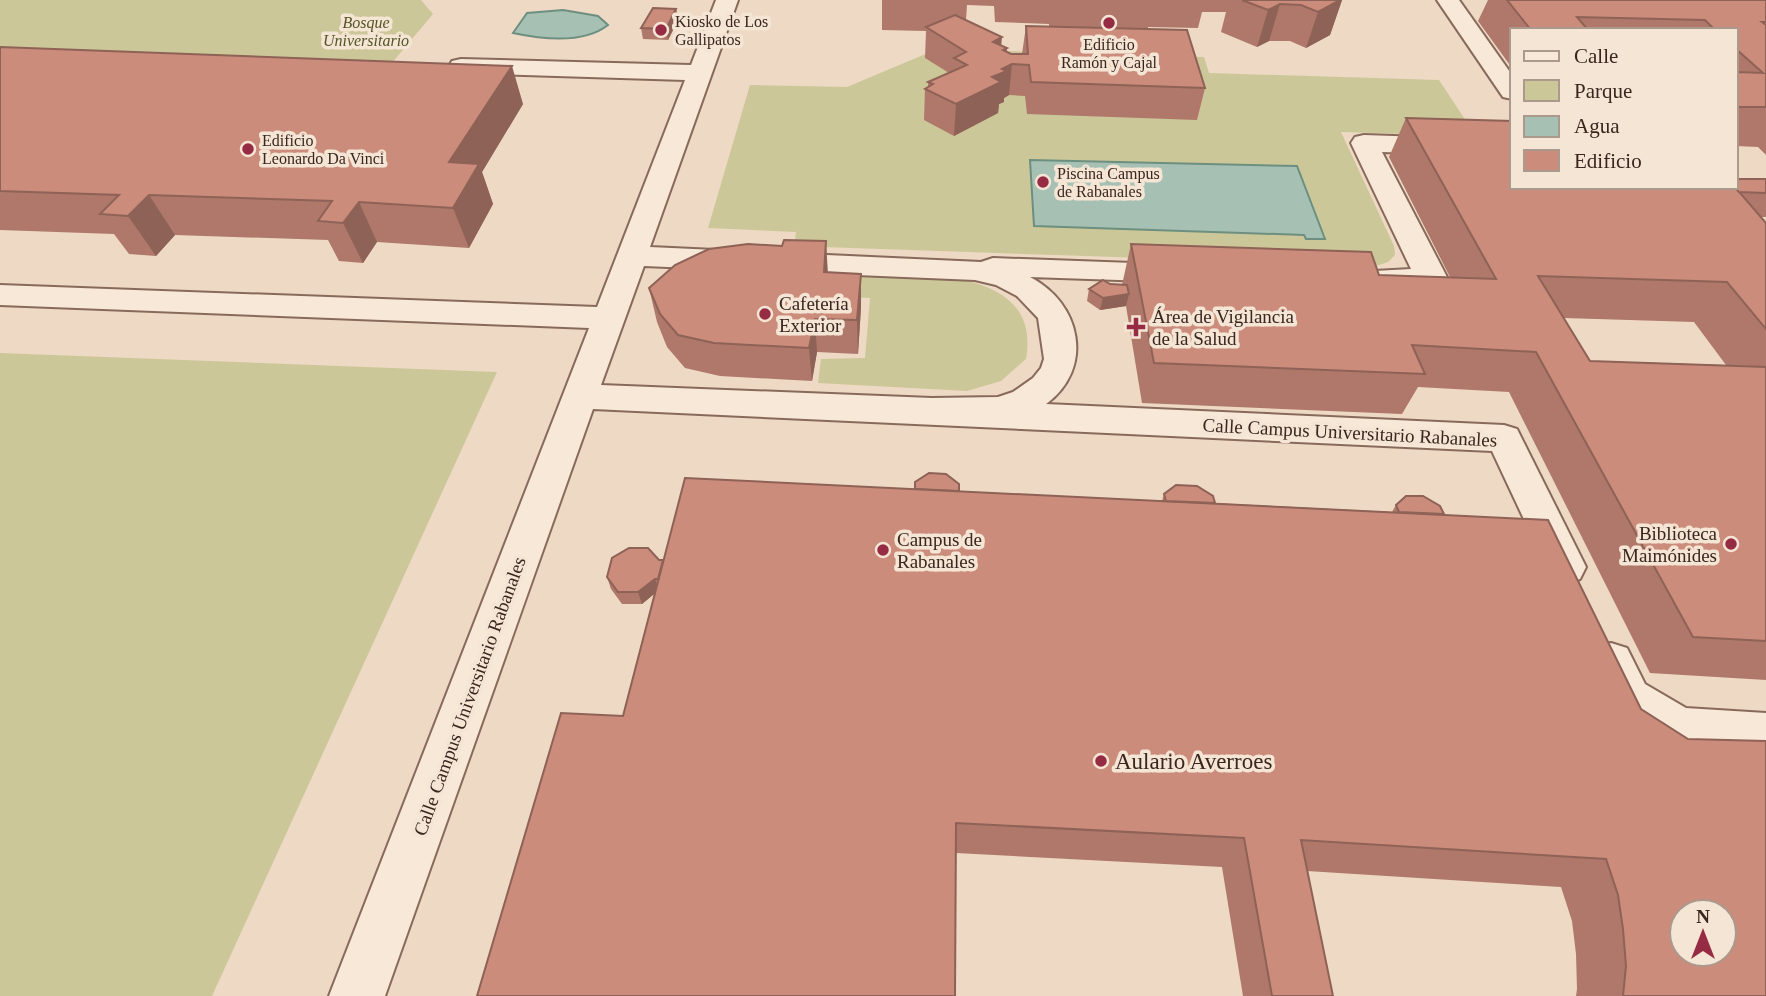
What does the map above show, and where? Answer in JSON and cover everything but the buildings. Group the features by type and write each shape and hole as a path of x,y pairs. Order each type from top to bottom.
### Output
{"street":[{"name":"Calle Campus Universitario Rabanales","path":"357,996 727,0"},
{"path":"1448,0 1510,89"},
{"path":"431,65 700,73"},
{"path":"1364,277 1432,279 1364,143 1510,148"},
{"name":"Calle Campus Universitario Rabanales","path":"633,256 1199,273"},
{"name":"Calle Campus Universitario Rabanales","path":"932,411 1000,410 1025,401 1045,387 1057,371 1060,359 1054,317 1042,300 1028,289 1007,278 975,270 939,266"},
{"path":"2,297 610,318"},
{"name":"Calle Campus Universitario Rabanales","path":"580,396 1504,438 1581,599"},
{"path":"1599,636 1629,698 1680,729 1766,734"}],"green space":[{"name":"Bosque Universitario","path":"0,0 421,0 433,14 391,64 0,53"},
{"name":"Piscina Campus de Rabanales","path":"954,42 1006,67 1007,51 1204,57 1209,73 1439,80 1476,136 1341,132 1394,246 1395,255 1388,262 1376,266 794,246 796,232 708,228 750,85 847,87"},
{"path":"830,275 925,275 959,279 989,288 1012,303 1025,326 1026,359 1001,381 967,391 818,383 821,359 865,358 870,298 827,296"},
{"path":"0,353 497,372 212,996 0,996"}],"water":[{"path":"563,10 598,16 608,25 587,35 575,37 549,38 513,33 527,13"},
{"path":"1030,160 1297,166 1325,239 1306,239 1304,235 1034,226"}],"place":[{"name":"Edificio Ramón y Cajal","path":"1109,23"},
{"name":"Kiosko de Los Gallipatos","path":"661,30"},
{"name":"Edificio Leonardo Da Vinci","path":"248,149"},
{"name":"Piscina Campus de Rabanales","path":"1043,182"},
{"name":"Cafetería Exterior","path":"765,314"},
{"name":"Área de Vigilancia de la Salud","path":"1136,327"},
{"name":"Biblioteca Maimónides","path":"1731,544"},
{"name":"Campus de Rabanales","path":"883,550"},
{"name":"Aulario Averroes","path":"1101,761"}]}
